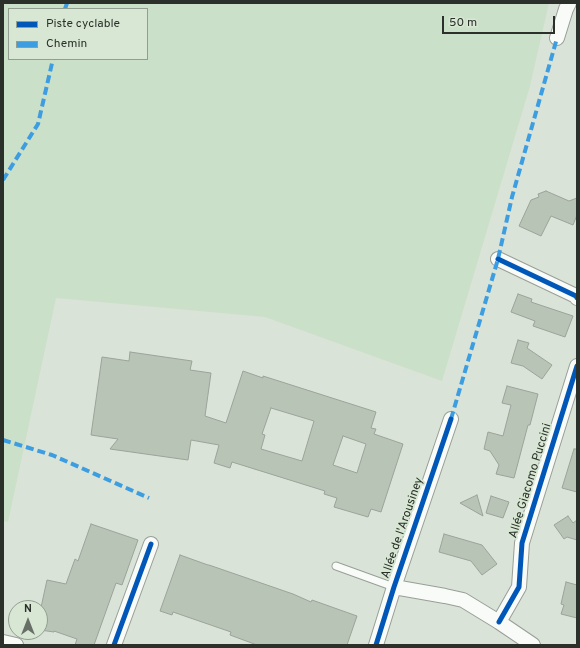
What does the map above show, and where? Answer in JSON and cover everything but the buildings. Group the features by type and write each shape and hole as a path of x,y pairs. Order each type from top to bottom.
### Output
{"street":[{"path":"557,38 566,9 570,3"},
{"path":"498,259 576,296 577,298"},
{"name":"Allée Giacomo Puccini","path":"499,622 519,587 522,542 577,366"},
{"name":"Allée de l'Arousiney","path":"376,645 451,419"},
{"path":"114,645 151,544"},
{"path":"394,587 463,600 533,645"},
{"path":"3,642 16,645"}],"lane":[{"path":"336,566 394,587"}],"green space":[{"path":"3,3 549,3 530,86 442,381 265,317 56,298 8,522 3,521"}],"marked path":[{"path":"65,8 67,3"},
{"path":"451,419 498,259 512,197 557,38"},
{"path":"3,180 38,124 53,60"},
{"path":"3,440 52,455 149,498"}],"cycle path":[{"path":"498,259 576,296 577,298"},
{"path":"499,622 519,587 522,543 577,366"},
{"path":"376,645 451,419"},
{"path":"114,645 151,544"}]}
